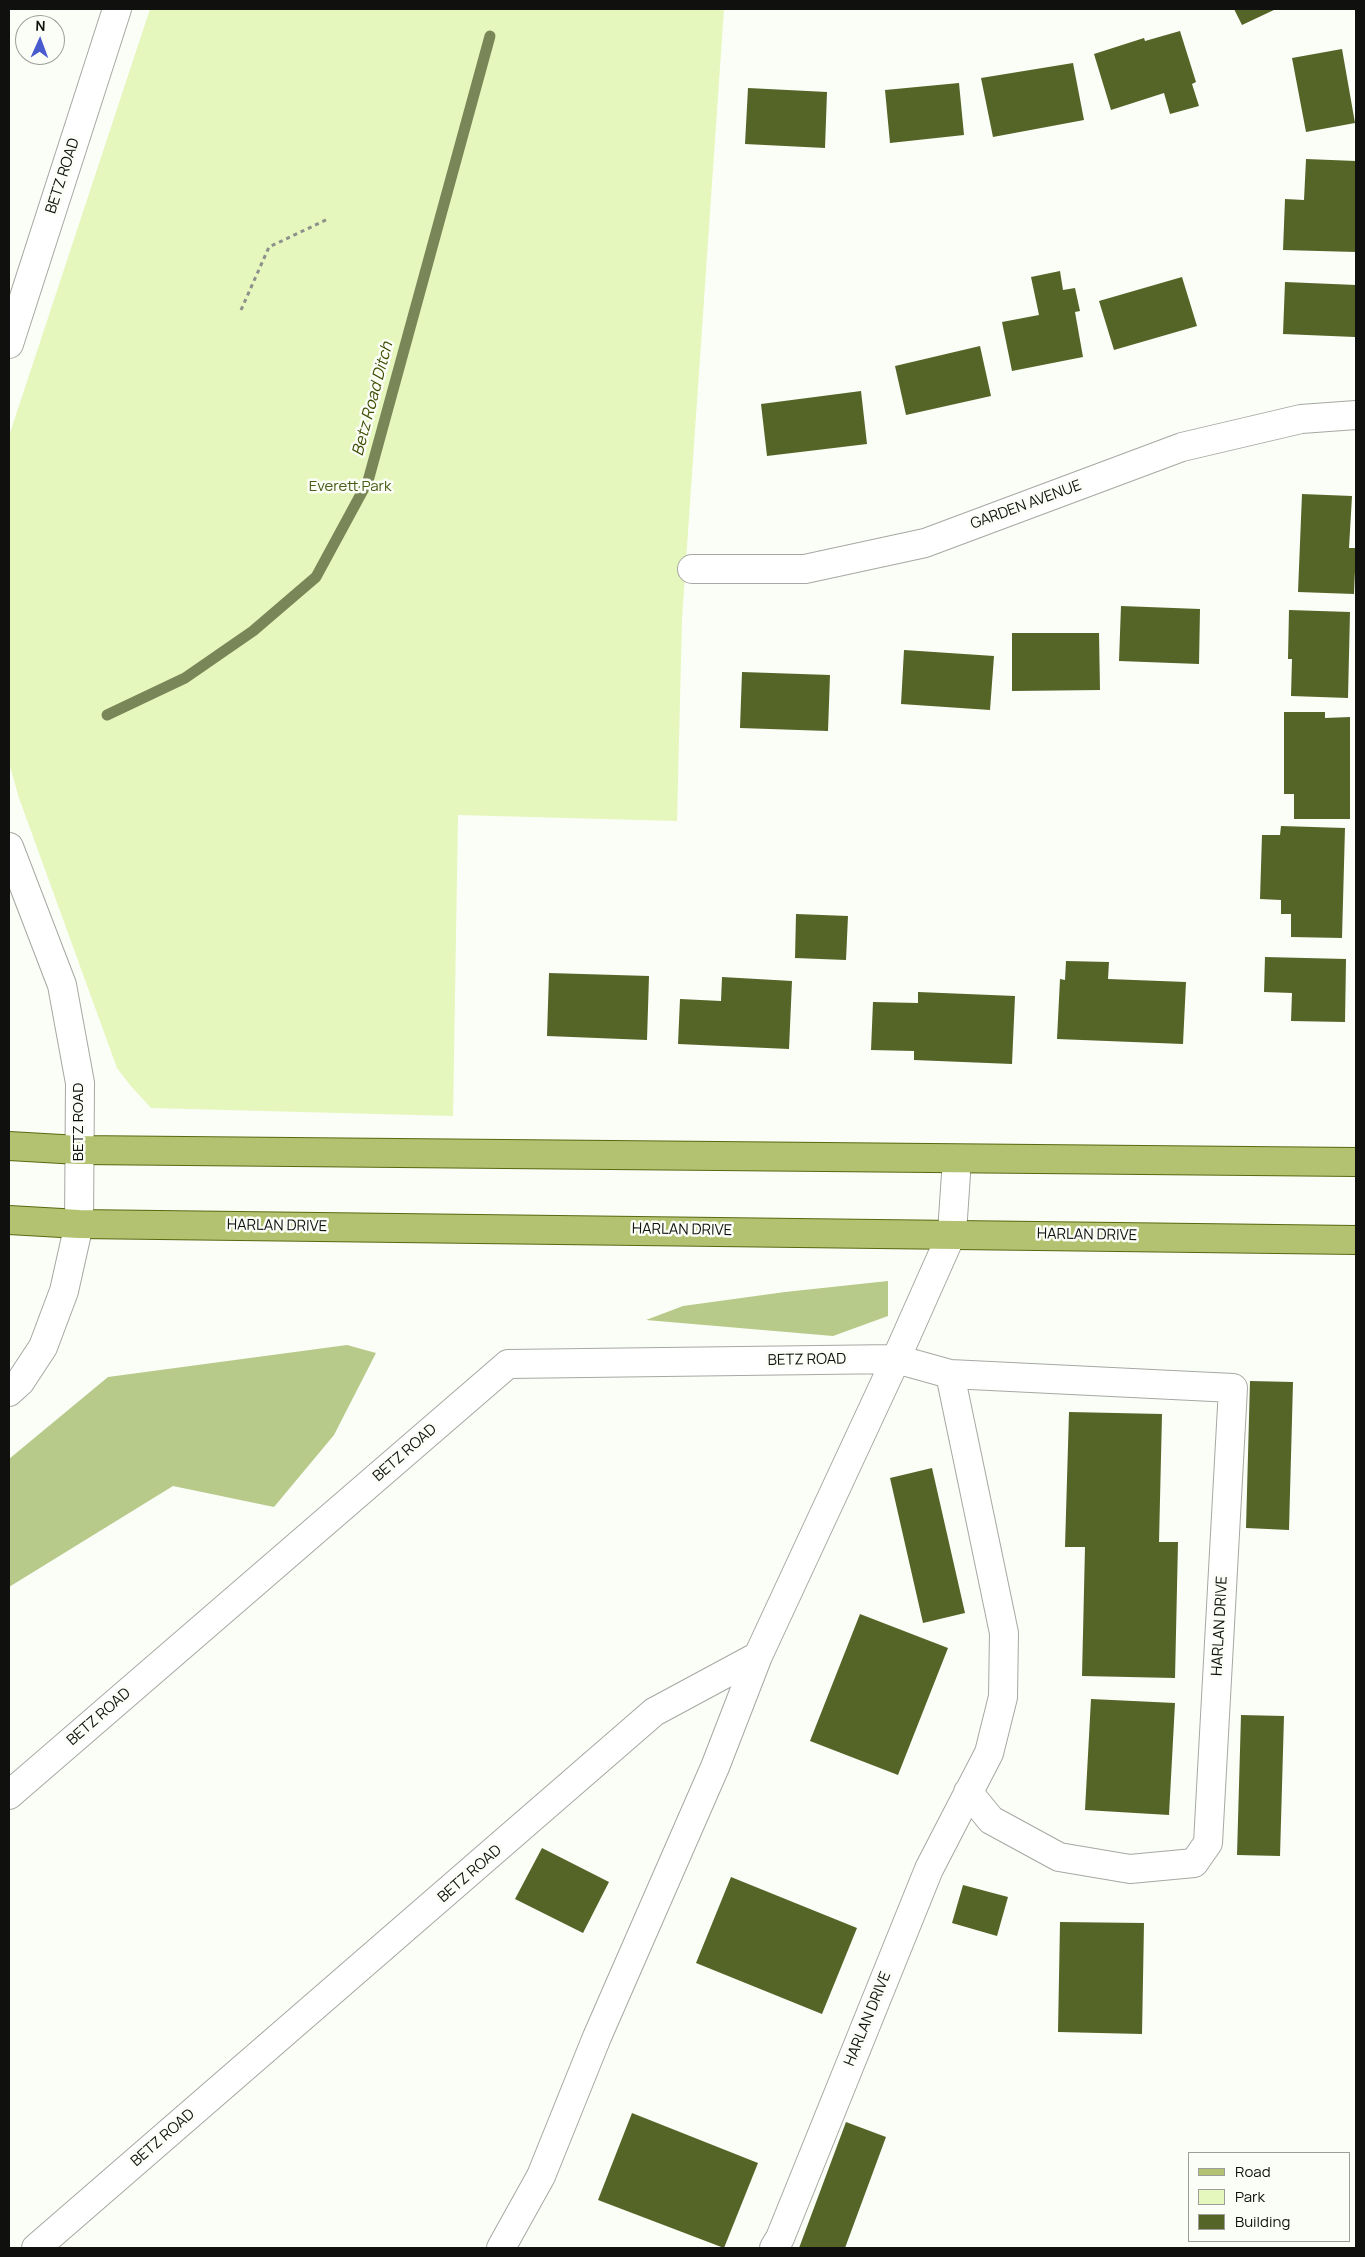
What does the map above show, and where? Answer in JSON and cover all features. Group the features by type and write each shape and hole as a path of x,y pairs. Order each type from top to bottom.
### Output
{"main road":[{"path":"9,1138 79,1150"},
{"path":"9,1146 79,1150 1356,1162"},
{"name":"HARLAN DRIVE","path":"9,1220 79,1224 952,1233 1356,1240"},
{"path":"9,1226 79,1224"}],"street":[{"name":"BETZ ROAD","path":"9,344 14,311 117,9"},
{"name":"GARDEN AVENUE","path":"692,568 805,568 925,542 1182,447 1301,419 1356,415"},
{"name":"BETZ ROAD","path":"9,847 62,985 80,1083 79,1224 64,1291 43,1347 20,1382 9,1392"},
{"path":"501,2248 540,2176 597,2037 716,1767 758,1656 896,1359 952,1233 957,1159"},
{"name":"BETZ ROAD","path":"9,1795 508,1364 896,1359"},
{"name":"HARLAN DRIVE","path":"896,1359 950,1374 1233,1388 1208,1843 1199,1857 1194,1863 1130,1869 1059,1857 991,1820 968,1792"},
{"name":"HARLAN DRIVE","path":"774,2248 780,2238 928,1869 989,1753 1003,1697 1004,1632 950,1374"},
{"name":"BETZ ROAD","path":"36,2248 530,1822 654,1712 758,1656"}],"path":[{"path":"241,310 269,247 328,219"}],"green space":[{"name":"Everett Park","path":"150,9 724,9 682,619 677,821 458,815 453,1116 151,1108 117,1068 19,798 9,763 9,436"},
{"path":"888,1281 888,1316 833,1336 646,1320 683,1306 785,1292"},
{"path":"347,1345 376,1353 334,1435 274,1507 173,1486 9,1587 9,1459 108,1377"}],"building":[{"path":"1234,9 1276,9 1242,25"},
{"path":"1180,31 1196,82 1192,84 1199,106 1170,114 1164,93 1111,110 1094,54 1144,38 1145,41"},
{"path":"1342,49 1355,123 1306,132 1292,58"},
{"path":"1073,63 1084,120 993,137 981,78"},
{"path":"959,83 964,135 890,143 885,90"},
{"path":"748,88 827,92 825,148 745,144"},
{"path":"1306,159 1356,161 1356,252 1283,250 1285,199 1304,200"},
{"path":"1060,271 1063,290 1075,288 1080,311 1075,312 1083,357 1012,371 1002,322 1039,315 1031,277"},
{"path":"1182,277 1197,326 1114,350 1099,301"},
{"path":"1285,282 1356,285 1355,337 1283,334"},
{"path":"980,346 991,396 906,415 895,366"},
{"path":"861,391 867,444 767,456 761,404"},
{"path":"1302,494 1352,496 1349,548 1356,548 1354,594 1298,592"},
{"path":"1121,606 1200,609 1199,664 1119,661"},
{"path":"1289,610 1350,612 1348,698 1291,696 1292,659 1288,659"},
{"path":"1012,633 1099,633 1100,690 1012,691"},
{"path":"904,650 994,656 990,710 901,704"},
{"path":"742,672 830,675 828,731 740,728"},
{"path":"1284,712 1325,712 1325,718 1350,717 1350,819 1294,819 1294,794 1284,794"},
{"path":"1281,826 1345,828 1342,938 1291,937 1291,914 1281,914 1281,900 1260,899 1262,835 1280,835"},
{"path":"796,914 848,916 846,960 795,958"},
{"path":"1265,957 1346,959 1345,1022 1291,1021 1292,993 1264,992"},
{"path":"1066,961 1109,962 1108,979 1186,982 1183,1044 1057,1039 1060,979 1065,980"},
{"path":"549,973 649,976 647,1040 547,1036"},
{"path":"722,977 792,981 789,1049 678,1044 680,999 721,1001"},
{"path":"918,992 1015,996 1012,1064 914,1060 914,1051 871,1050 873,1002 918,1003"},
{"path":"1250,1381 1293,1382 1289,1530 1246,1528"},
{"path":"1069,1412 1162,1414 1159,1542 1178,1542 1175,1678 1082,1676 1085,1547 1065,1547"},
{"path":"932,1468 965,1613 923,1623 890,1478"},
{"path":"860,1614 948,1648 898,1775 810,1741"},
{"path":"1091,1699 1175,1703 1169,1815 1085,1810"},
{"path":"1241,1715 1284,1716 1280,1856 1237,1855"},
{"path":"542,1848 609,1882 583,1933 515,1899"},
{"path":"731,1877 857,1928 822,2014 696,1963"},
{"path":"963,1885 1008,1897 997,1936 952,1923"},
{"path":"1060,1922 1144,1923 1142,2034 1058,2032"},
{"path":"632,2113 758,2163 724,2248 598,2200"},
{"path":"846,2122 886,2137 845,2248 799,2248"}],"waterway":[{"name":"Betz Road Ditch","path":"107,715 185,678 253,631 316,577 368,481 490,36"}]}
